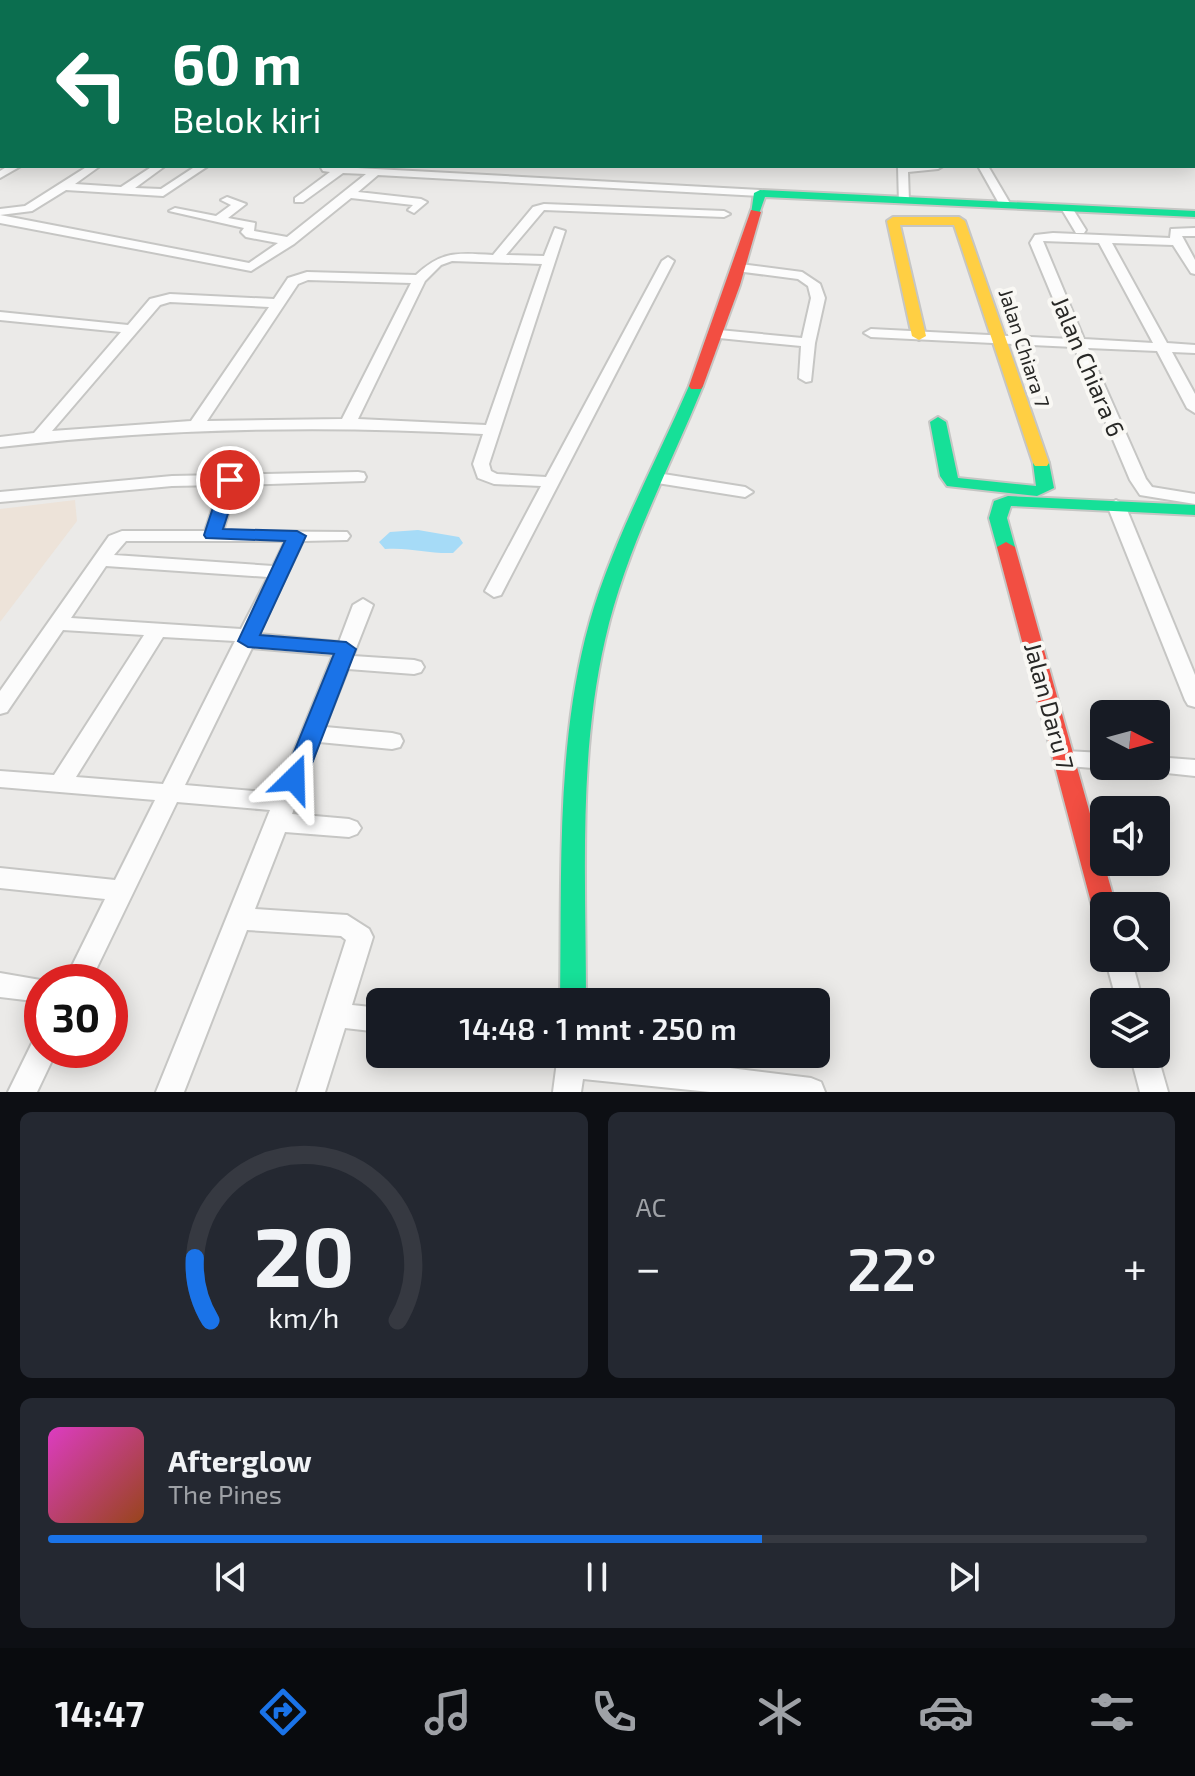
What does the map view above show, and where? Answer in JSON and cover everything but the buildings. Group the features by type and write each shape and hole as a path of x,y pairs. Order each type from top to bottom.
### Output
{"street":[{"path":"0,212 21,212 92,168"},
{"path":"124,190 157,168"},
{"path":"63,186 163,193 200,168"},
{"path":"331,168 374,173 475,171 760,193 1195,214"},
{"path":"903,201 902,169 914,168"},
{"path":"984,168 1005,205"},
{"path":"299,200 339,171"},
{"path":"0,219 241,267 260,262 290,241 374,173"},
{"path":"573,988 581,714 606,601 719,334 760,193"},
{"path":"348,194 421,202 414,210"},
{"path":"219,219 240,204 227,200"},
{"path":"497,258 537,209 544,207 724,214"},
{"path":"1067,208 1080,230"},
{"path":"175,211 251,226 247,232 250,234 290,241"},
{"path":"686,228 691,213"},
{"name":"Jalan Chiara 7","path":"919,336 893,221 959,221 1047,481 1046,488 1037,491 953,482 948,476 938,422"},
{"path":"553,482 494,479 484,474 481,464 559,231"},
{"path":"1195,232 1175,232 1177,242 1195,270"},
{"name":"Jalan Chiara 6","path":"1104,240 1039,238 1036,243 1146,491 1195,499"},
{"path":"1104,240 1177,242"},
{"path":"1104,240 1195,408"},
{"path":"348,423 419,279 444,258 549,260"},
{"path":"494,591 668,261"},
{"path":"740,268 802,276 814,284 818,298 808,343 806,378"},
{"path":"196,426 293,281 307,276 419,279"},
{"path":"39,437 130,329 162,298 277,303"},
{"path":"3,321 130,329"},
{"path":"871,333 1195,349"},
{"path":"719,334 808,343"},
{"path":"0,442 196,426 348,423 492,430"},
{"path":"0,497 172,481 358,477"},
{"path":"657,478 745,492"},
{"path":"213,535 230,480"},
{"name":"Jalan Daru 7","path":"1100,892 998,518 1000,505 1008,501 1116,505"},
{"path":"1195,510 1116,505 1195,700"},
{"path":"0,707 115,540 130,534 341,536"},
{"path":"86,964 297,536"},
{"path":"101,560 280,572"},
{"path":"170,1092 363,605"},
{"path":"58,623 249,638 414,667"},
{"path":"60,784 157,630"},
{"path":"312,734 392,741"},
{"path":"1065,759 1090,760"},
{"path":"1170,766 1195,768"},
{"path":"0,779 172,793 281,812 349,828"},
{"path":"0,878 123,891"},
{"path":"240,919 347,926 355,930 359,945 311,1092"},
{"path":"0,985 24,988"},
{"path":"336,1015 366,1018"},
{"path":"22,1092 34,1068"},
{"path":"1148,1068 1154,1092"},
{"path":"570,1070 798,1091"}],"shaded area":[{"path":"75,500 77,521 0,622 0,509"}],"water":[{"path":"418,530 459,537 463,543 453,553 444,553 385,549 379,542 390,532"}],"traffic: fast":[{"path":"755,212 760,193 1195,214"},
{"path":"573,988 576,774 586,684 595,639 615,574 696,386"},
{"path":"938,422 948,476 953,482 1037,491 1046,488 1041,463"},
{"path":"1006,547 998,518 1000,505 1008,501 1195,510"}],"traffic: slow":[{"path":"919,336 893,221 959,221 1041,463"}],"traffic: jam":[{"path":"696,386 733,285 755,212"},
{"path":"1006,547 1100,892"}],"route":[{"path":"230,480 213,535 297,536 248,641 346,649 294,779"}]}
